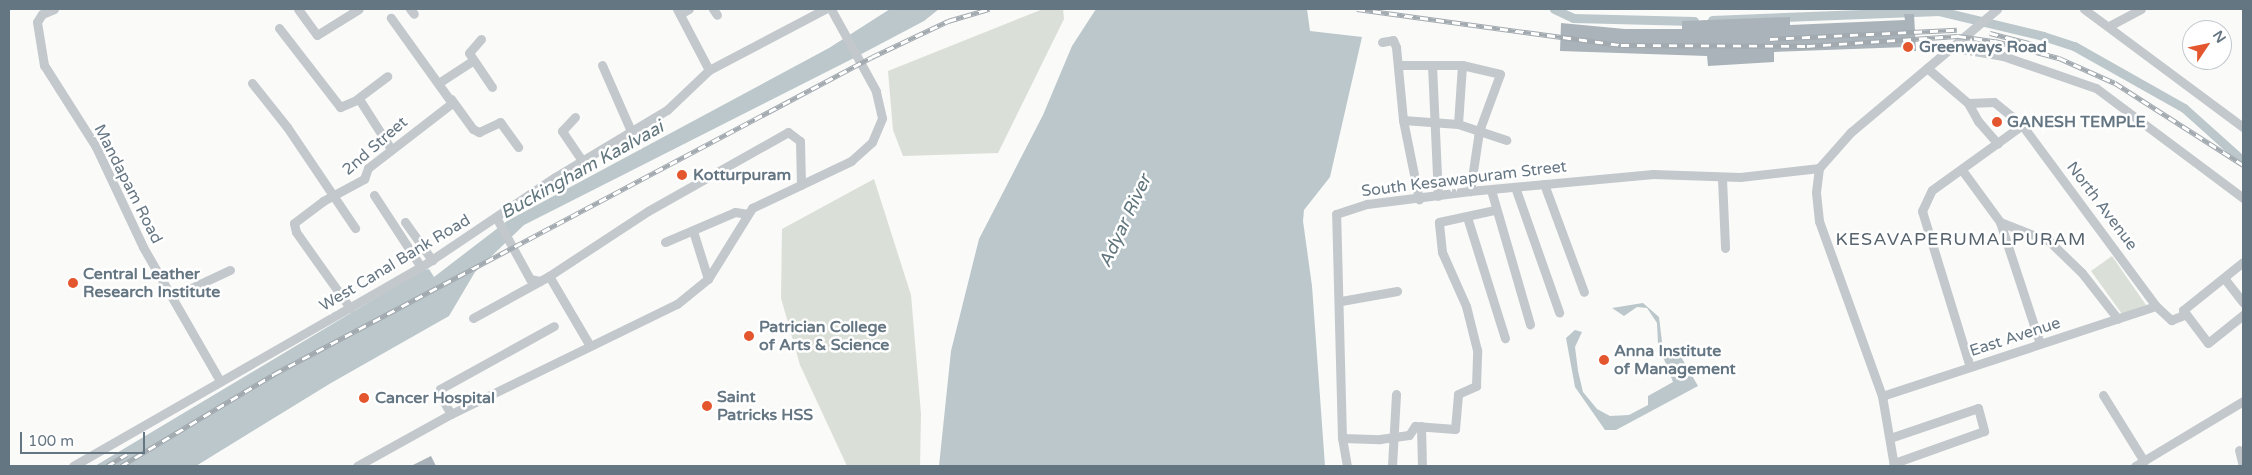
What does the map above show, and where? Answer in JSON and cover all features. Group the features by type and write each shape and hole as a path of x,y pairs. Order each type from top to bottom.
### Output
{"street":[{"name":"Mandapam Road","path":"54,9 42,14 37,22 44,65 96,147 143,248 220,381"},
{"path":"298,9 313,32 322,34 359,9"},
{"path":"341,9 346,17"},
{"path":"689,9 679,11 709,70"},
{"name":"West Canal Bank Road","path":"73,466 498,222 582,161 667,110 709,70 825,9"},
{"path":"357,466 451,414 677,304 708,279 745,224 748,214 756,206 850,161 872,142 882,118 865,70 831,9"},
{"path":"1890,438 1978,408 1984,430 1894,465 1882,396 1862,333 1819,221 1816,192 1820,168 1850,132 1927,68 1969,30 1997,9"},
{"path":"2084,9 2109,26 2168,74 2243,127"},
{"path":"2109,26 2141,9"},
{"path":"391,18 473,129 479,132 500,122 518,147"},
{"path":"279,28 340,107 357,99 387,76"},
{"path":"481,39 471,47 472,61 492,87"},
{"path":"1382,42 1395,43 1399,65 1403,120 1419,199"},
{"path":"1950,47 2020,61 2096,88 2243,198"},
{"path":"440,82 472,61"},
{"path":"602,65 632,130"},
{"path":"1399,65 1462,65 1500,74 1479,131 1470,190"},
{"path":"1432,65 1433,120 1438,196"},
{"path":"1458,124 1462,65"},
{"path":"1927,68 1968,103 1978,122 1998,144"},
{"path":"252,83 287,127 355,228"},
{"path":"357,99 391,149"},
{"name":"2nd Street","path":"350,308 294,226 323,201 334,197 364,179 368,168 452,101"},
{"name":"North Avenue","path":"1968,103 1994,102 2022,125 2156,306"},
{"path":"575,117 562,131 582,161"},
{"path":"1403,120 1433,120 1458,124 1506,140"},
{"path":"1970,367 1922,211 1932,190 2022,125"},
{"path":"473,318 544,278 648,211 788,132 800,141 801,185"},
{"name":"South Kesawapuram Street","path":"1347,466 1342,438 1341,301 1336,214 1367,204 1419,199 1470,190 1491,190 1653,174 1722,178 1820,168"},
{"path":"1962,170 2000,222 2040,344"},
{"path":"1722,178 1725,248"},
{"path":"1544,184 1584,292"},
{"path":"1515,187 1559,312"},
{"path":"1491,190 1494,210 1530,324"},
{"path":"374,195 421,267"},
{"path":"1342,438 1409,435 1413,427 1421,426 1456,429 1458,394 1476,386 1475,333 1442,252 1439,222 1494,210"},
{"path":"665,242 735,212 748,214"},
{"path":"1467,217 1505,338"},
{"path":"405,222 432,260"},
{"path":"498,222 528,276 544,278 590,346"},
{"path":"2000,222 2049,241 2082,273 2118,319"},
{"path":"693,231 708,279"},
{"path":"2243,262 2184,308 2184,315 2208,343 2243,316"},
{"path":"172,297 230,270"},
{"path":"2224,278 2243,302"},
{"path":"1341,301 1396,291"},
{"path":"2156,306 2171,320 2184,315"},
{"name":"East Avenue","path":"1882,396 2156,306"},
{"path":"451,414 439,394 440,389 554,326"},
{"path":"1392,466 1396,394"},
{"path":"2103,395 2144,461"},
{"path":"2135,466 2243,401"},
{"path":"1421,426 1422,466"},
{"path":"2239,450 2243,466"}],"shaded area":[{"path":"1043,9 1063,9 1064,19 998,153 903,156 893,130 888,71"},
{"path":"874,179 911,295 921,414 920,466 847,466 800,365 781,298 782,229"},
{"path":"2112,256 2146,305 2122,314 2091,271"}],"water":[{"path":"890,9 939,9 924,21 852,59 524,225 475,272 449,316 331,383 196,466 95,466 421,271 429,269 434,277 507,221 829,48"},
{"name":"Adyar River","path":"1096,9 1307,9 1310,31 1362,37 1330,177 1304,210 1303,221 1312,286 1325,466 939,466 951,351 979,239 1043,115 1072,46"},
{"path":"1643,303 1659,317 1663,350 1680,355 1698,386 1616,430 1605,430 1575,387 1566,338 1575,330 1582,332 1575,347 1583,392 1597,409 1610,416 1629,415 1648,405 1648,396 1673,382 1658,344 1657,323 1647,308 1637,307 1624,316 1612,308"}],"building":[{"name":"Greenways Road","path":"1904,14 1914,14 1916,51 1907,51 1907,47 1774,52 1774,62 1708,66 1707,56 1560,51 1561,23 1625,29 1682,29 1682,21 1790,17 1790,25 1905,20"},
{"path":"431,456 436,466 411,466"}],"waterway":[{"name":"Buckingham Kaalvaai","path":"1554,9 1573,18 1694,21"},
{"name":"Buckingham Kaalvaai","path":"1712,20 1939,11 2043,36 2074,46 2184,108 2243,161"}],"railway":[{"path":"121,466 274,374 872,57 948,21 989,9"},
{"path":"1357,9 1621,45 1807,46 1958,36 1995,41 2059,58 2115,83 2243,165"},
{"path":"1770,39 1957,30"},
{"path":"1990,33 2041,46"},
{"path":"107,466 127,454"}],"place":[{"name":"Greenways Road","path":"1908,47"},
{"name":"GANESH TEMPLE","path":"1997,122"},
{"name":"Kotturpuram","path":"682,175"},
{"name":"Central Leather Research Institute","path":"73,283"},
{"name":"Patrician College of Arts & Science","path":"749,336"},
{"name":"Anna Institute of Management","path":"1604,360"},
{"name":"Cancer Hospital","path":"364,398"},
{"name":"Saint Patricks HSS","path":"707,406"}],"district":[{"name":"KESAVAPERUMALPURAM","path":"1961,239"}]}
